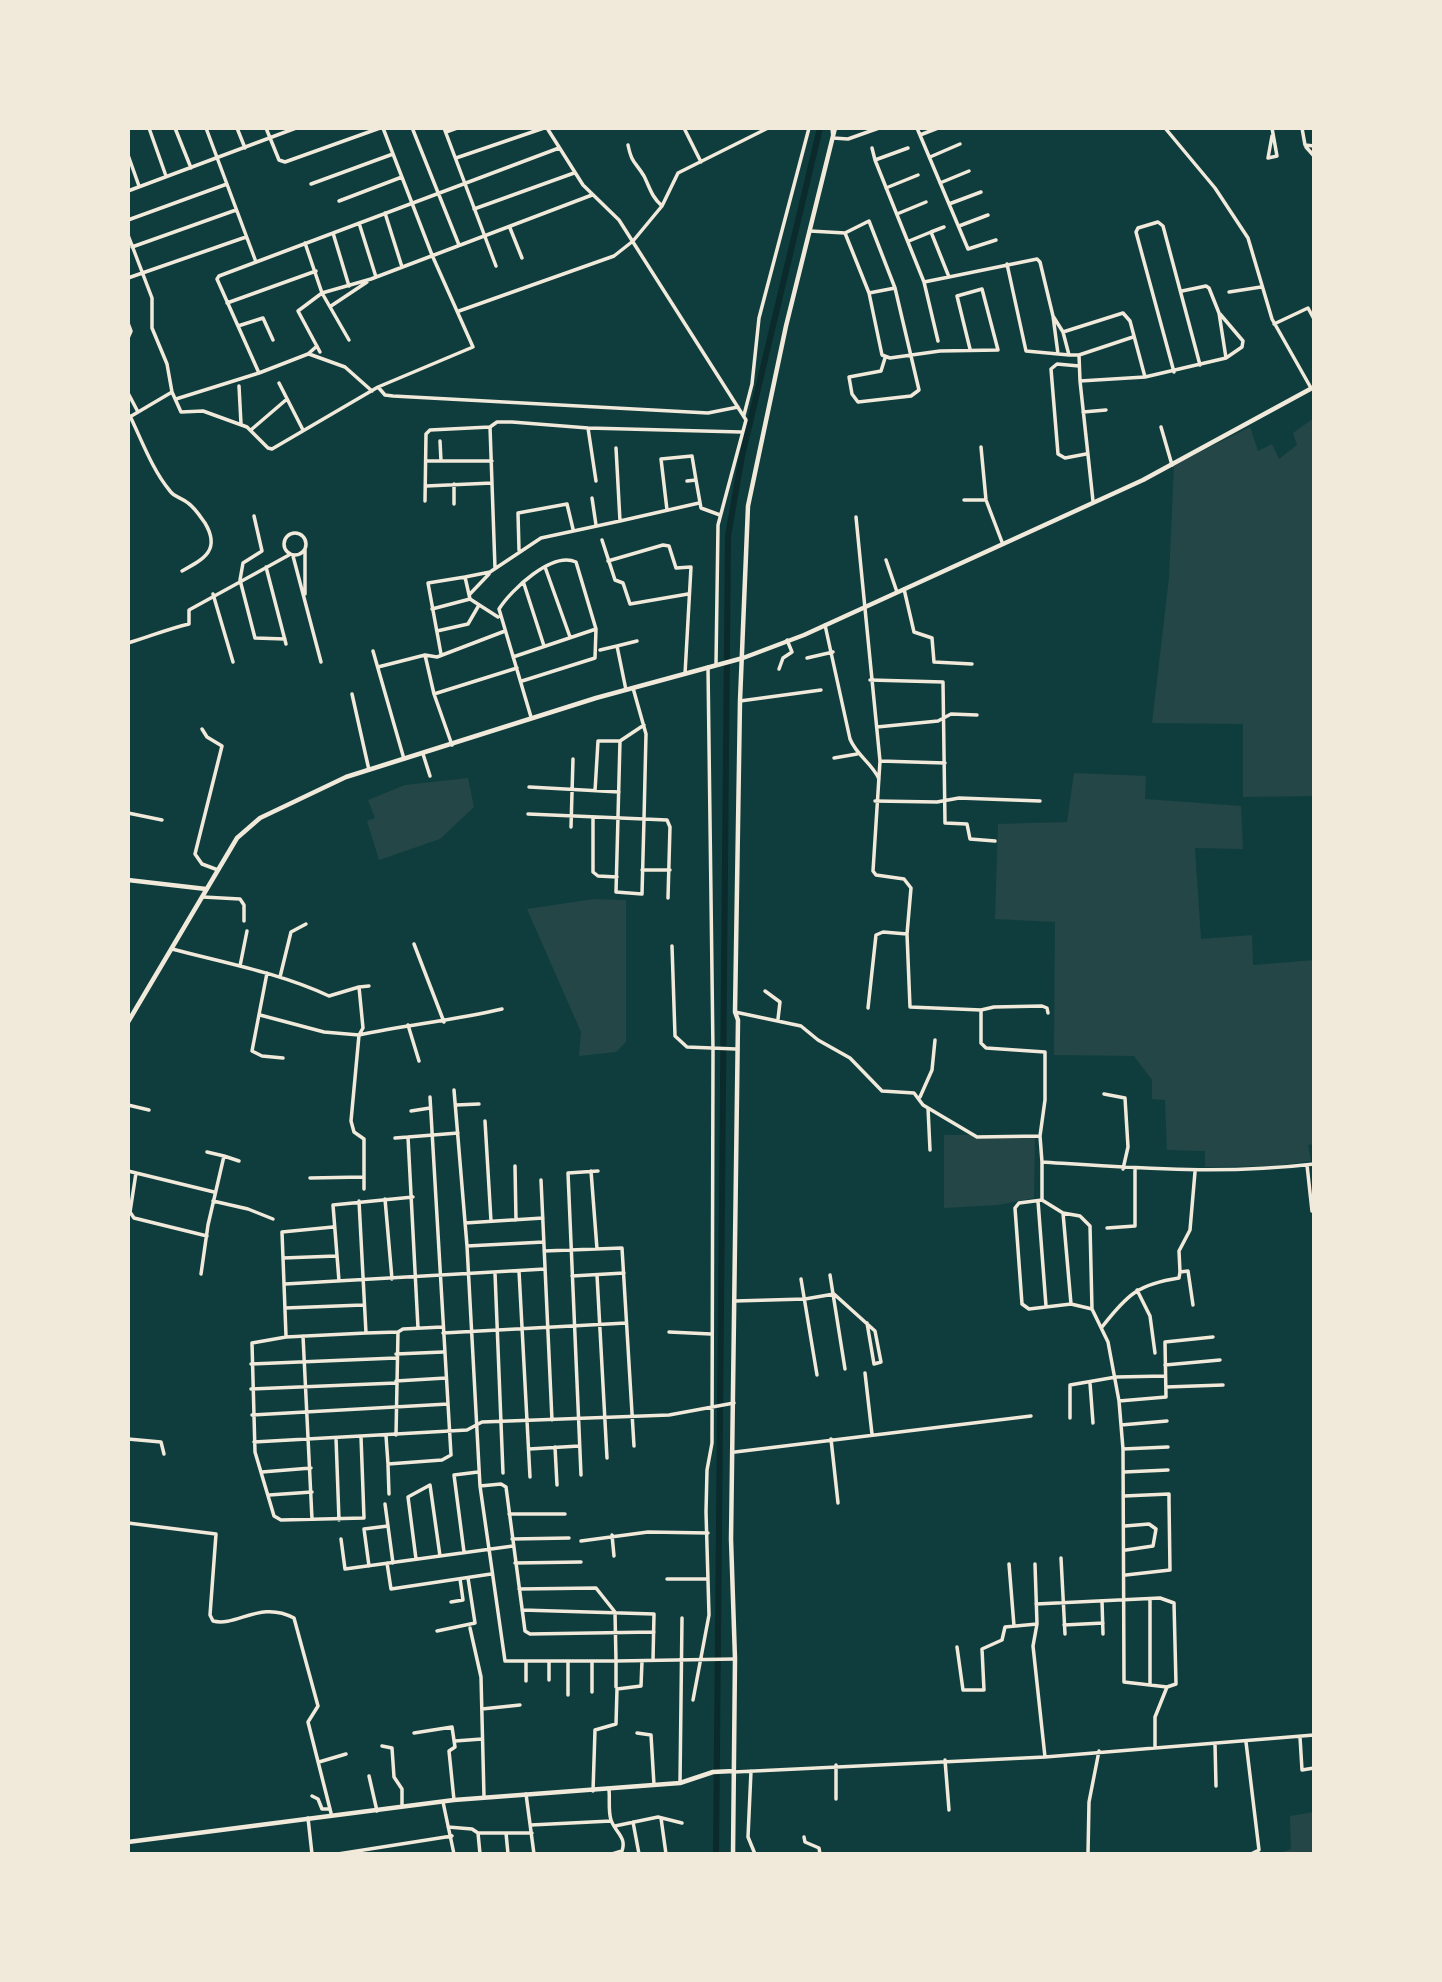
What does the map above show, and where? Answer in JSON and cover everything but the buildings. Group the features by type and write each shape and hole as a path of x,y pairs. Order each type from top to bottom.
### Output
{"street":[{"path":"149,128 166,176"},
{"path":"175,128 191,168"},
{"path":"206,128 256,262"},
{"path":"237,128 244,148"},
{"path":"128,235 152,298 153,331 167,364 172,392 181,412 203,411 241,424 252,429 268,448 272,449 377,387 473,346 432,255 382,128 285,162 279,160 266,128"},
{"path":"128,191 295,128"},
{"path":"457,128 445,130 496,266"},
{"path":"456,158 545,128 574,173 592,195 612,212 633,242 667,300 745,418"},
{"path":"684,128 701,162"},
{"path":"459,312 602,263 633,242 662,206 674,177 768,128"},
{"path":"717,663 716,554 720,515 752,384 759,318 809,128"},
{"path":"733,1854 733,1050 738,1020 735,1012 740,701 748,506 786,326 834,128"},
{"path":"833,138 848,139 879,128"},
{"path":"917,128 968,248 996,240"},
{"path":"920,135 938,128"},
{"path":"128,1022 237,838 260,818 289,802 369,770 404,761 531,717 717,663 743,658 825,625 898,594 1002,542 1172,465 1313,387 1274,324 1248,238 1215,188 1165,128"},
{"path":"1272,128 1277,156 1268,158 1272,136"},
{"path":"1302,128 1306,147 1314,156"},
{"path":"413,130 459,245"},
{"path":"930,157 960,144"},
{"path":"628,145 632,163 644,176 650,194 662,206"},
{"path":"1306,147 1314,146"},
{"path":"259,373 217,279 305,243 559,148"},
{"path":"872,148 924,282 938,341"},
{"path":"875,160 908,148"},
{"path":"311,184 393,154"},
{"path":"128,155 139,186"},
{"path":"940,183 969,171"},
{"path":"474,209 574,173"},
{"path":"886,188 918,175"},
{"path":"339,201 402,177"},
{"path":"128,220 227,184"},
{"path":"949,204 981,192"},
{"path":"320,352 298,311 322,293 374,278 592,195"},
{"path":"897,214 926,202"},
{"path":"132,247 237,210"},
{"path":"385,214 402,267"},
{"path":"958,226 988,215"},
{"path":"810,231 845,233 869,222 895,288 917,394 858,402 852,394 849,377 881,371 886,358 878,343 869,293 845,233"},
{"path":"1174,372 1136,232 1138,228 1158,222 1162,224 1182,291 1200,365"},
{"path":"359,223 374,278"},
{"path":"510,227 522,258"},
{"path":"909,241 944,227"},
{"path":"930,232 949,277"},
{"path":"333,233 349,286"},
{"path":"128,278 246,237"},
{"path":"305,243 322,293 349,340"},
{"path":"924,282 1031,258 1040,262 1053,316 1058,354"},
{"path":"1007,264 1026,351 1079,355 1134,337"},
{"path":"227,303 316,271"},
{"path":"331,306 374,278"},
{"path":"1080,381 1145,377 1174,372 1226,358 1242,347 1243,341 1219,313 1206,286 1182,291"},
{"path":"1229,292 1261,287"},
{"path":"869,293 895,288"},
{"path":"886,358 970,349 998,350 982,289 957,296 970,349"},
{"path":"1274,324 1308,308 1314,319"},
{"path":"1063,332 1123,313 1130,321 1145,377"},
{"path":"1219,313 1226,358"},
{"path":"1053,316 1063,332 1069,355"},
{"path":"238,326 263,318 273,340"},
{"path":"128,323 131,331 128,338"},
{"path":"175,400 259,373 308,354 317,345"},
{"path":"308,354 345,367 372,391"},
{"path":"1079,355 1086,454 1093,500"},
{"path":"1079,366 1057,364 1051,369 1057,442 1061,457 1086,454"},
{"path":"279,383 303,430"},
{"path":"239,386 241,424"},
{"path":"377,387 385,395 393,396 708,413 738,407"},
{"path":"172,392 129,417 144,440 155,472 164,480 171,493 194,508 212,535 213,543 204,556 181,571"},
{"path":"128,393 138,412"},
{"path":"252,429 287,399"},
{"path":"1083,412 1106,410"},
{"path":"425,501 426,431 490,427 498,422 512,422 588,428 741,432"},
{"path":"490,427 495,568"},
{"path":"1161,427 1172,465"},
{"path":"588,428 596,481"},
{"path":"440,441 441,461"},
{"path":"981,447 986,500 1002,542"},
{"path":"616,448 620,521"},
{"path":"667,510 661,459 692,456 699,503 704,511 720,515"},
{"path":"426,461 492,461"},
{"path":"687,481 696,480"},
{"path":"426,486 492,483"},
{"path":"454,484 454,504"},
{"path":"592,498 596,525"},
{"path":"964,500 986,500"},
{"path":"432,608 470,597 490,572 541,538 699,503"},
{"path":"519,551 518,513 567,504 573,529"},
{"path":"254,516 262,551 243,563 240,580 255,638 285,639"},
{"path":"856,517 864,607 869,625 870,680 880,761 880,781 875,801 873,871 876,875 904,879 910,885 907,934 910,1007 981,1010 994,1007 1042,1006 1047,1007 1048,1013"},
{"path":"305,599 303,536 290,534 283,544 291,555 321,662"},
{"path":"601,540 615,580 622,583 630,604 688,594"},
{"path":"608,561 667,545 676,568 691,566 685,674"},
{"path":"128,643 158,634 162,630 189,624 189,610 266,567 291,555 302,554 305,548"},
{"path":"522,681 595,658 596,629 576,562 561,559 545,567 499,609 531,717"},
{"path":"887,560 898,594"},
{"path":"266,567 286,645"},
{"path":"545,567 570,637"},
{"path":"441,654 428,583 490,572"},
{"path":"465,577 470,597 500,618"},
{"path":"524,584 544,646"},
{"path":"904,589 914,632 932,638 934,662 972,664"},
{"path":"214,594 233,662"},
{"path":"437,631 468,624 480,605"},
{"path":"825,625 850,739 857,754 874,769 880,781"},
{"path":"513,657 596,629"},
{"path":"378,667 425,655 437,657 505,631"},
{"path":"779,669 783,658 792,652 787,640"},
{"path":"600,650 637,641"},
{"path":"617,646 626,690"},
{"path":"373,651 404,761"},
{"path":"807,658 833,652"},
{"path":"425,655 434,694 452,745"},
{"path":"693,1700 709,1615 707,1579 712,1405 714,1050 708,667"},
{"path":"434,694 517,668"},
{"path":"870,680 941,681 944,684 945,824 967,824 970,839 995,841"},
{"path":"620,741 618,894 641,894 647,740 633,688"},
{"path":"740,701 821,690"},
{"path":"352,694 369,770"},
{"path":"877,727 944,718 951,714 977,715"},
{"path":"595,791 598,741 620,741 644,725"},
{"path":"202,729 207,737 222,746 195,854 202,864 218,870"},
{"path":"423,754 430,776"},
{"path":"834,758 857,754"},
{"path":"571,827 573,759"},
{"path":"880,761 945,763"},
{"path":"529,788 619,792"},
{"path":"875,801 1040,801"},
{"path":"128,813 162,820"},
{"path":"528,814 662,819 669,823 668,898"},
{"path":"593,817 593,872 598,876 617,877"},
{"path":"642,870 670,870"},
{"path":"128,880 206,889"},
{"path":"203,897 240,900 244,905 244,921"},
{"path":"280,977 292,929 306,924"},
{"path":"240,967 247,931"},
{"path":"868,1009 876,935 883,932 907,934"},
{"path":"414,944 444,1022"},
{"path":"672,946 673,1032 687,1047 733,1050"},
{"path":"172,949 267,973 317,988 329,996 369,986"},
{"path":"267,973 252,1051 283,1058"},
{"path":"359,987 363,1028 359,1035 351,1121 354,1132 364,1139 363,1189"},
{"path":"765,991 780,1002 778,1019"},
{"path":"260,1015 324,1032 359,1035 408,1025 444,1022 502,1009"},
{"path":"981,1010 981,1043 986,1048 1045,1052 1045,1100 1040,1136 1040,1200 1046,1306"},
{"path":"735,1012 801,1026 818,1040 850,1058 882,1091 912,1093 920,1097 928,1108 977,1137 1040,1136"},
{"path":"408,1025 419,1061"},
{"path":"920,1097 932,1070 935,1040"},
{"path":"454,1090 466,1223 478,1472 505,1661 681,1662 732,1659"},
{"path":"1104,1094 1125,1098 1128,1147 1123,1169"},
{"path":"388,1464 447,1458 451,1455 430,1097"},
{"path":"456,1105 479,1104"},
{"path":"128,1105 149,1110"},
{"path":"411,1111 430,1108"},
{"path":"928,1108 930,1150"},
{"path":"485,1121 491,1221"},
{"path":"395,1138 458,1133"},
{"path":"408,1137 418,1328"},
{"path":"207,1152 239,1161"},
{"path":"201,1274 213,1201 225,1156"},
{"path":"1042,1162 1078,1162 1123,1169 1195,1172 1279,1170 1314,1164"},
{"path":"1307,1165 1312,1211"},
{"path":"515,1166 516,1220"},
{"path":"1107,1228 1135,1226 1135,1170"},
{"path":"128,1171 215,1192"},
{"path":"591,1171 597,1249"},
{"path":"581,1475 568,1173 598,1171"},
{"path":"1101,1327 1125,1298 1137,1290 1154,1282 1179,1278 1179,1251 1190,1230 1195,1172"},
{"path":"136,1173 130,1212 134,1218 207,1236"},
{"path":"310,1178 363,1177"},
{"path":"541,1181 552,1420"},
{"path":"339,1281 333,1205 413,1197"},
{"path":"385,1199 392,1279"},
{"path":"1036,1604 1063,1601 1125,1600 1150,1599 1168,1599 1175,1605 1175,1684 1167,1687 1124,1684 1125,1600 1126,1575 1126,1550 1123,1449 1116,1377 1106,1332 1096,1322 1092,1309 1090,1226 1080,1216 1063,1213 1040,1200 1022,1202 1015,1207 1023,1306 1029,1309 1071,1304 1092,1309"},
{"path":"213,1201 248,1209 274,1219"},
{"path":"359,1201 366,1333"},
{"path":"1063,1213 1071,1304"},
{"path":"466,1223 542,1218"},
{"path":"286,1337 283,1231 333,1227"},
{"path":"467,1246 544,1242"},
{"path":"544,1251 622,1247 634,1446"},
{"path":"283,1258 336,1256"},
{"path":"285,1284 545,1269"},
{"path":"519,1271 530,1477"},
{"path":"1180,1272 1188,1271 1193,1305"},
{"path":"495,1273 503,1472"},
{"path":"572,1276 624,1273"},
{"path":"597,1275 607,1458"},
{"path":"830,1275 845,1369"},
{"path":"801,1279 817,1375"},
{"path":"1137,1290 1150,1317 1156,1353"},
{"path":"735,1301 805,1299 834,1294"},
{"path":"834,1294 867,1323 875,1331 881,1362 874,1364 867,1323"},
{"path":"285,1308 364,1305"},
{"path":"443,1333 626,1323"},
{"path":"361,1437 364,1518 277,1519 271,1511 270,1495 254,1442 251,1364 254,1340 442,1327"},
{"path":"396,1435 398,1332"},
{"path":"670,1332 711,1334"},
{"path":"303,1336 312,1520"},
{"path":"1119,1401 1166,1397 1164,1345 1167,1340 1213,1337"},
{"path":"251,1364 304,1363 444,1352"},
{"path":"1165,1365 1220,1360"},
{"path":"865,1373 872,1434"},
{"path":"1070,1418 1069,1386 1116,1377 1165,1376"},
{"path":"251,1389 446,1378"},
{"path":"1090,1383 1093,1423"},
{"path":"1166,1387 1223,1385"},
{"path":"254,1442 470,1430 476,1423 673,1415 712,1405 734,1403"},
{"path":"252,1415 448,1404"},
{"path":"734,1452 1031,1416"},
{"path":"1121,1425 1167,1421"},
{"path":"386,1436 389,1494"},
{"path":"336,1438 339,1520"},
{"path":"128,1439 161,1442 164,1454"},
{"path":"831,1439 838,1503"},
{"path":"529,1449 580,1446"},
{"path":"555,1447 557,1485"},
{"path":"1123,1449 1168,1447"},
{"path":"262,1472 311,1468"},
{"path":"1124,1472 1168,1470"},
{"path":"464,1553 454,1475 478,1472"},
{"path":"416,1559 408,1497 430,1485 440,1556"},
{"path":"480,1486 504,1485 526,1634 654,1632"},
{"path":"270,1495 312,1492"},
{"path":"1124,1496 1169,1494 1170,1570 1126,1575"},
{"path":"385,1504 391,1589 492,1574"},
{"path":"509,1514 565,1514"},
{"path":"128,1523 216,1534 210,1615 213,1621 222,1622 264,1611 294,1618 317,1706 308,1722 330,1811"},
{"path":"1125,1526 1149,1524 1156,1529 1153,1546 1126,1550"},
{"path":"369,1566 364,1529 388,1526"},
{"path":"581,1541 612,1535 708,1532"},
{"path":"612,1535 614,1556"},
{"path":"512,1539 569,1538"},
{"path":"341,1539 345,1569 513,1546"},
{"path":"1061,1558 1065,1634"},
{"path":"515,1563 581,1562"},
{"path":"1009,1564 1014,1626"},
{"path":"1035,1564 1037,1625 1033,1646 1045,1756"},
{"path":"437,1631 475,1623 468,1578"},
{"path":"460,1579 463,1600"},
{"path":"667,1579 707,1579"},
{"path":"519,1588 596,1587 615,1612 616,1687"},
{"path":"452,1602 471,1598"},
{"path":"1150,1599 1150,1685"},
{"path":"1102,1600 1103,1634"},
{"path":"523,1610 653,1614 653,1660"},
{"path":"680,1783 682,1618"},
{"path":"1064,1625 1103,1623"},
{"path":"957,1647 963,1690 985,1690 982,1649 1002,1640 1005,1627 1037,1625"},
{"path":"470,1628 481,1676 484,1797"},
{"path":"526,1661 526,1681"},
{"path":"550,1661 550,1680"},
{"path":"568,1661 568,1695"},
{"path":"592,1661 592,1692"},
{"path":"593,1791 594,1730 616,1724 617,1690 641,1686 642,1661"},
{"path":"1155,1748 1155,1717 1167,1687"},
{"path":"482,1709 520,1705"},
{"path":"414,1733 450,1726 454,1741 454,1748 449,1751 454,1800"},
{"path":"637,1733 652,1735 654,1785"},
{"path":"128,1842 308,1817 330,1811 377,1811 526,1793 609,1790 680,1783 710,1773 731,1771 1045,1756 1314,1735"},
{"path":"1300,1737 1302,1770 1314,1768"},
{"path":"454,1741 482,1739"},
{"path":"1246,1742 1259,1850 1251,1854"},
{"path":"1215,1744 1216,1786"},
{"path":"382,1746 392,1748 394,1777 402,1790 402,1807"},
{"path":"1088,1854 1089,1802 1099,1751"},
{"path":"319,1762 346,1754"},
{"path":"945,1760 949,1810"},
{"path":"836,1765 836,1799"},
{"path":"751,1771 748,1837 755,1854"},
{"path":"369,1776 377,1811"},
{"path":"609,1790 611,1821 620,1831 624,1846 622,1851 612,1854"},
{"path":"526,1793 534,1854"},
{"path":"312,1796 319,1800 323,1809 330,1811"},
{"path":"443,1802 454,1854"},
{"path":"308,1817 312,1854"},
{"path":"615,1826 661,1818 682,1823"},
{"path":"661,1818 666,1854"},
{"path":"531,1825 611,1821"},
{"path":"633,1821 639,1854"},
{"path":"448,1827 472,1829 478,1833 532,1833"},
{"path":"478,1833 480,1854"},
{"path":"506,1833 508,1854"},
{"path":"338,1854 452,1836"},
{"path":"804,1837 805,1842 819,1849 820,1854"}],"shaded area":[{"path":"1314,418 1314,796 1243,797 1243,724 1152,723 1169,578 1174,465 1250,427 1258,451 1272,444 1279,459 1297,445 1293,433"},
{"path":"1074,773 1146,776 1145,799 1241,806 1243,849 1195,848 1201,939 1252,935 1253,965 1314,960 1314,1144 1308,1145 1311,1161 1275,1166 1205,1167 1205,1151 1167,1150 1165,1100 1152,1099 1152,1080 1134,1056 1054,1055 1055,922 995,919 998,824 1067,822"},
{"path":"468,778 474,807 440,839 379,860 367,821 375,818 368,800 405,785"},
{"path":"594,899 626,900 626,1042 616,1052 579,1056 581,1032 527,909"},
{"path":"944,1135 1035,1135 1034,1198 998,1205 944,1208"},
{"path":"1314,1812 1314,1854 1278,1854 1291,1849 1290,1816"}],"waterway":[{"path":"716,1854 728,536 742,456 820,128"}]}
